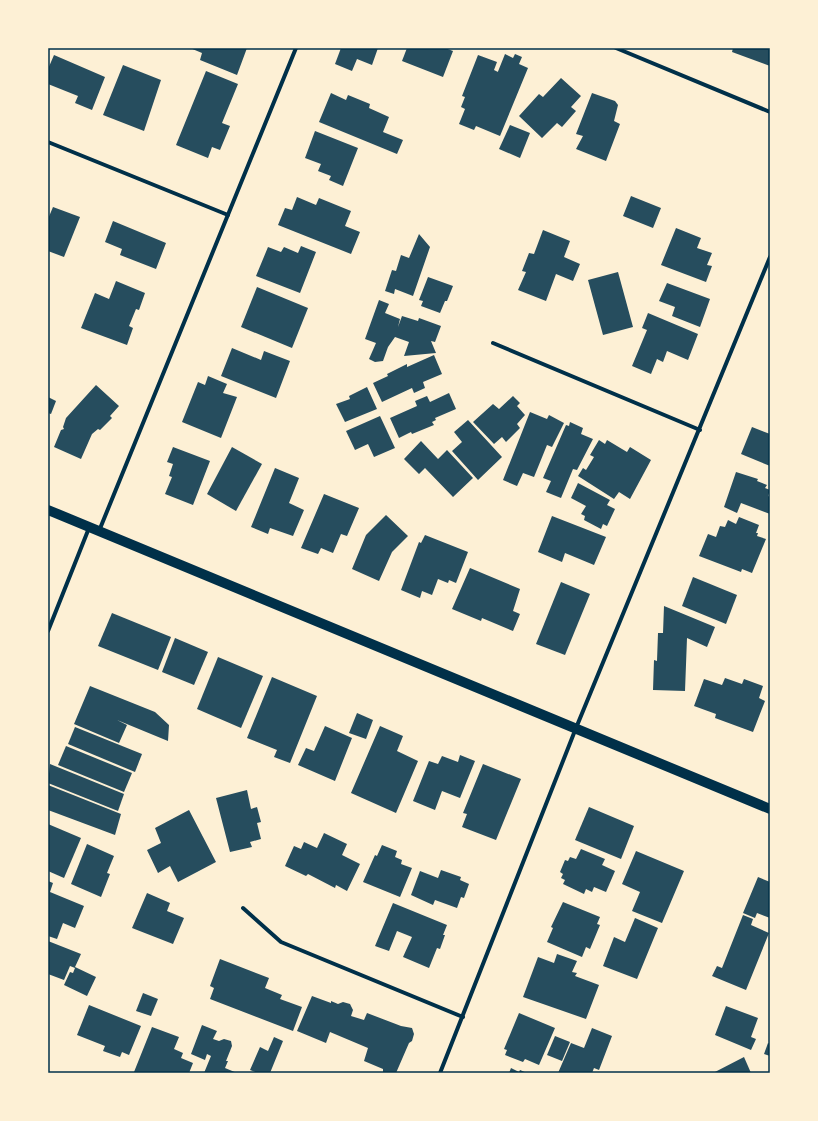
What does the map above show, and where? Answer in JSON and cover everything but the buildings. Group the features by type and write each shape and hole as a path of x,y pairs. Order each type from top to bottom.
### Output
{"main road":[{"path":"48,510 770,809"}],"street":[{"path":"99,532 296,48"},
{"path":"616,48 770,112"},
{"path":"48,142 228,215"},
{"path":"440,1073 463,1018 576,728 700,430 770,256"},
{"path":"493,343 700,430"},
{"path":"48,631 89,528"},
{"path":"243,908 281,942 463,1018"}]}
